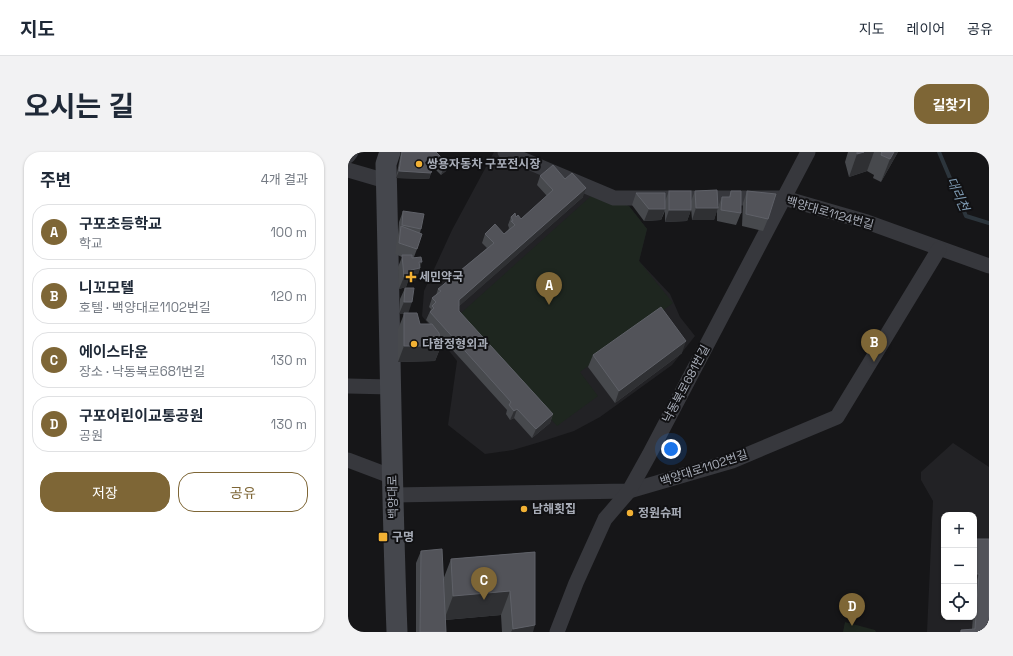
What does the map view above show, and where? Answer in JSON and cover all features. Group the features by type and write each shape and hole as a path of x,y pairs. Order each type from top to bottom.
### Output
{"main road":[{"name":"백양대로","path":"390,152 386,164 386,181 397,632"}],"street":[{"path":"348,156 351,152"},
{"name":"백양대로1124번길","path":"505,152 614,198 784,198 868,222 989,266"},
{"name":"낙동북로681번길","path":"557,632 576,583 605,519 629,491 808,152"},
{"path":"348,170 386,181"},
{"name":"백양대로1102번길","path":"393,486 629,491 732,461 837,417 939,249"},
{"path":"348,386 391,387"},
{"path":"348,460 393,486"}],"shaded area":[{"path":"494,152 504,152 535,167 629,206 647,229 639,261 670,294 680,317 695,336 672,365 600,417 574,431 540,442 513,450 485,454 448,425 457,361 422,316 424,291 452,230"},
{"path":"591,196 629,206 647,229 639,261 673,303 580,372 598,396 557,426 460,314"},
{"path":"953,443 989,467 989,632 927,632 933,501 921,480 921,472"},
{"path":"845,622 875,630 876,632 843,632"}],"building":[{"name":"쌍용자동차 구포전시장","path":"402,152 436,152 448,164 443,169 435,160 431,173 399,171"},
{"path":"881,152 894,152 890,159 881,155"},
{"path":"553,165 565,179 572,173 586,188 459,300 459,311 553,414 536,429 517,409 514,411 509,405 511,402 430,312 434,308 432,306 436,302 432,298 441,291 438,289 494,243 485,234 495,224 504,234 515,225 511,221 513,221 511,217 515,213 516,217 518,215 521,219 553,190 540,176"},
{"path":"717,190 718,208 696,208 695,191"},
{"path":"669,191 691,191 691,210 669,210"},
{"path":"731,191 741,191 741,213 721,210 722,197 730,197"},
{"path":"747,191 776,194 768,219 746,214"},
{"path":"636,193 665,193 665,209 649,209"},
{"path":"403,211 424,214 421,229 402,225"},
{"path":"401,226 422,234 417,249 399,243"},
{"path":"402,255 412,255 412,258 421,257 422,262 419,262 420,268 411,270 411,275 404,277"},
{"path":"405,288 414,288 412,302 404,302"},
{"path":"661,307 686,341 619,391 593,355"},
{"path":"404,313 417,313 420,324 432,324 439,333 441,346 404,346"},
{"path":"977,539 989,539 989,632 961,632 961,630 975,629 976,620 977,620 979,574 977,574"},
{"path":"442,549 446,632 420,632 421,551"},
{"path":"535,552 535,625 513,629 510,591 453,596 451,559"}],"waterway":[{"name":"대리천","path":"939,152 966,216 989,223"}],"place":[{"name":"쌍용자동차 구포전시장","path":"419,164"},
{"name":"세민약국","path":"411,277"},
{"name":"구포초등학교","path":"549,305"},
{"name":"다함정형외과","path":"414,344"},
{"name":"니꼬모텔","path":"874,362"},
{"name":"남해횟집","path":"524,509"},
{"name":"정원슈퍼","path":"630,513"},
{"name":"구명","path":"383,537"},
{"name":"에이스타운","path":"484,600"},
{"name":"구포어린이교통공원","path":"852,626"}]}
